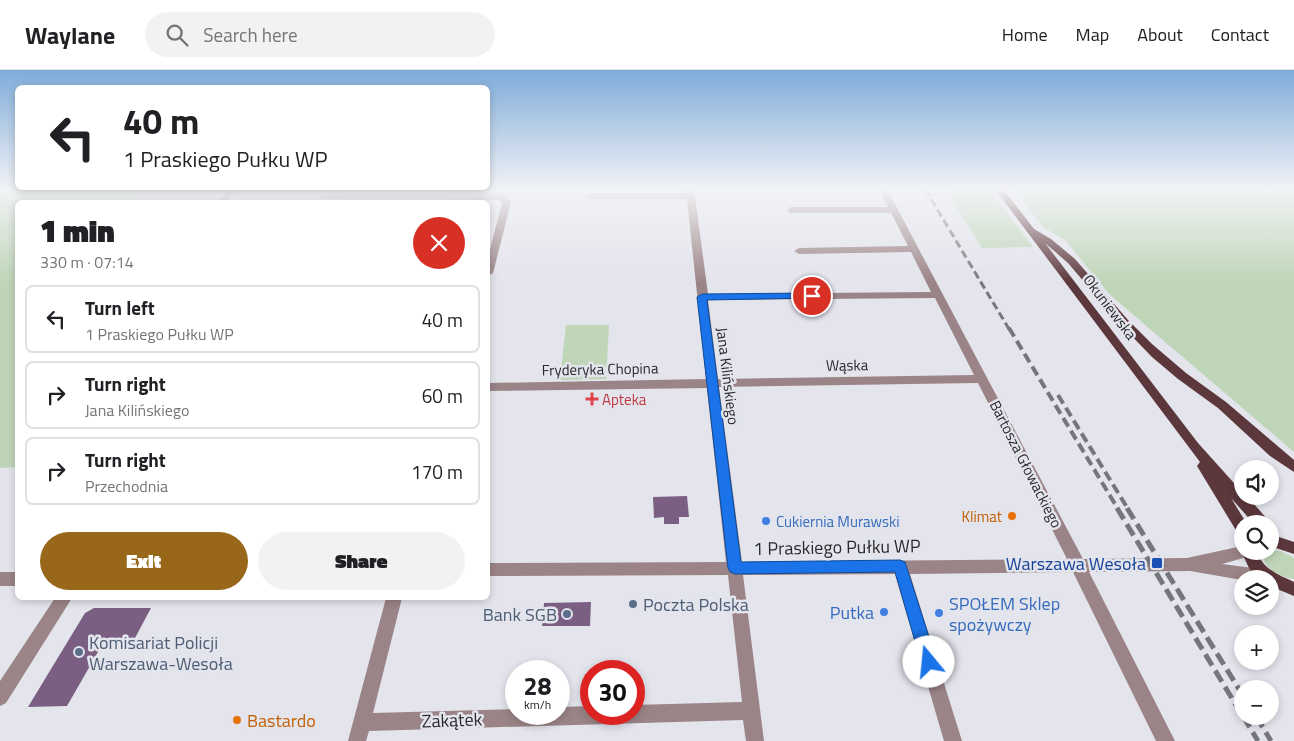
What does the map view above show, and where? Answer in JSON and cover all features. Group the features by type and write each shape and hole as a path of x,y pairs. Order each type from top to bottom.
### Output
{"main road":[{"name":"Okuniewska","path":"1022,220 1194,446 1255,515"},
{"path":"1029,229 1054,244 1074,262 1110,307 1149,348 1193,385 1223,406 1263,444 1294,467"},
{"name":"Okuniewska","path":"1194,446 1234,516"},
{"path":"1253,560 1261,570"},
{"path":"1279,584 1292,591"}],"street":[{"path":"490,265 502,220"},
{"name":"Jana Kilińskiego","path":"693,220 756,741"},
{"name":"Bartosza Głowackiego","path":"899,220 1078,565 1166,741"},
{"path":"799,250 914,249"},
{"path":"702,297 938,295"},
{"name":"Wąska","path":"713,383 982,379"},
{"name":"Fryderyka Chopina","path":"490,388 713,383"},
{"name":"1 Praskiego Pułku WP","path":"1187,565 1234,554"},
{"name":"1 Praskiego Pułku WP","path":"490,570 1187,565 1234,572"},
{"path":"900,566 953,741"},
{"path":"0,579 15,579"},
{"path":"0,697 63,600"},
{"path":"357,741 393,600"},
{"name":"Zakątek","path":"362,722 752,711"}],"green space":[{"path":"0,220 15,220 15,467 0,468"},
{"path":"965,220 1013,220 1033,247 982,248"},
{"path":"1038,220 1294,220 1294,452 1109,294 1065,240 1043,227"},
{"path":"566,325 609,325 606,379 560,380"},
{"path":"1279,551 1281,551 1294,558 1294,579 1279,574 1279,570 1272,570 1264,560 1279,560"}],"building":[{"path":"687,496 689,517 679,517 679,524 664,524 664,517 654,518 653,497"},
{"name":"Bank SGB","path":"591,602 590,626 542,626 544,603"},
{"name":"Komisariat Policji Warszawa-Wesoła","path":"94,608 151,608 135,638 106,638 67,706 28,707 85,613"}],"railway":[{"path":"944,220 1009,329"},
{"path":"1009,328 1118,509"},
{"path":"1058,395 1128,509"},
{"path":"1117,508 1234,702"},
{"path":"1127,508 1234,681"},
{"path":"1248,725 1258,741"},
{"path":"1261,725 1271,741"}],"place":[{"name":"Apteka","path":"592,399"},
{"name":"Klimat","path":"1012,516"},
{"name":"Cukiernia Murawski","path":"766,521"},
{"name":"Warszawa Wesoła","path":"1157,563"},
{"name":"Poczta Polska","path":"633,604"},
{"name":"Putka","path":"884,612"},
{"name":"SPOŁEM Sklep spożywczy","path":"939,613"},
{"name":"Bank SGB","path":"567,614"},
{"name":"Komisariat Policji Warszawa-Wesoła","path":"79,652"},
{"name":"Bastardo","path":"237,720"}],"route":[{"path":"812,296 702,297 735,568 900,566 929,662"}]}
